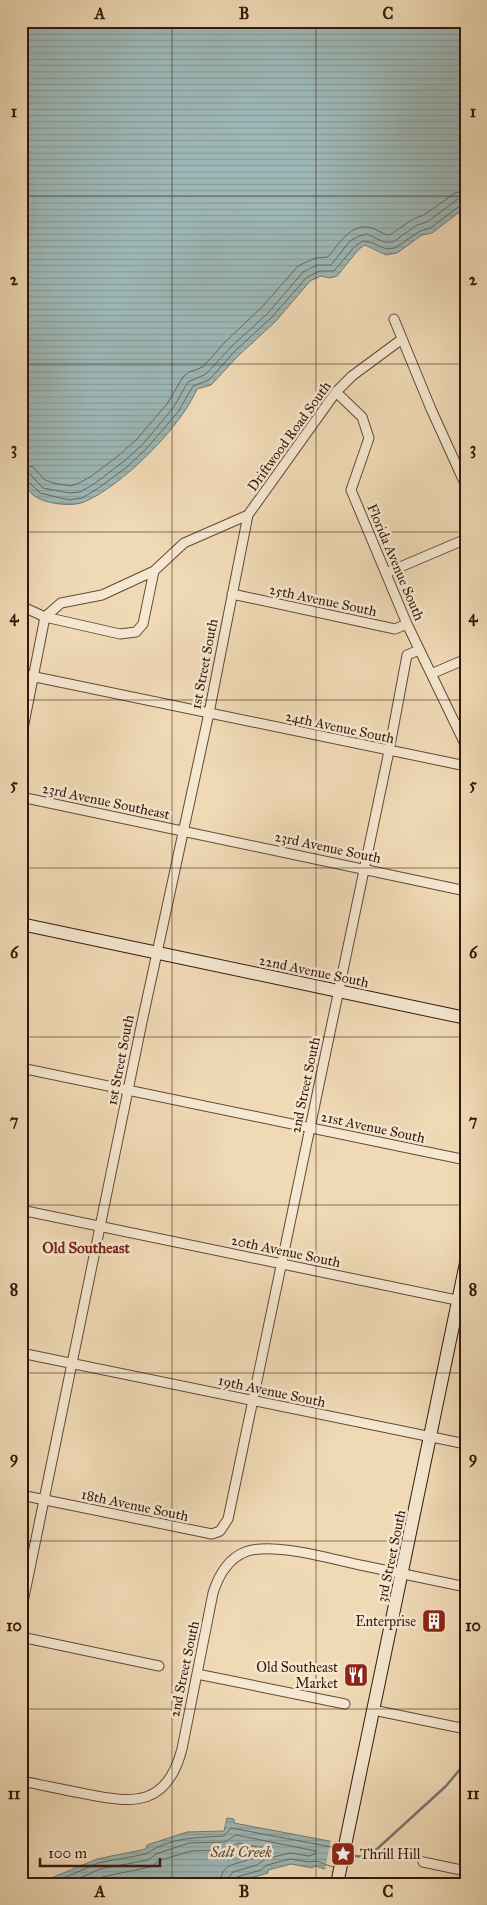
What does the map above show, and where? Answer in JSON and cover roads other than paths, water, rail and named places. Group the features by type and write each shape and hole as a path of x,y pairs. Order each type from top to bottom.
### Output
{"street":[{"path":"394,319 431,409 463,470 466,486"},
{"name":"Driftwood Road South","path":"248,515 336,392 352,376 402,339"},
{"name":"Florida Avenue South","path":"336,392 362,418 369,438 350,490 407,624 466,746"},
{"path":"21,739 45,618 62,603 102,595 154,571 184,543 248,515"},
{"name":"1st Street South","path":"21,1612 156,953 209,713 248,515"},
{"path":"386,573 466,539"},
{"path":"21,606 45,618 120,634 136,632 143,624 154,571"},
{"name":"25th Avenue South","path":"232,594 395,629 407,624"},
{"name":"2nd Street South","path":"220,1531 228,1519 389,751 407,655 419,650"},
{"path":"431,674 466,659"},
{"name":"24th Avenue South","path":"21,674 466,766"},
{"name":"23rd Avenue Southeast","path":"21,797 184,831"},
{"name":"23rd Avenue South","path":"184,831 466,891"},
{"name":"22nd Avenue South","path":"21,924 466,1018"},
{"name":"21st Avenue South","path":"21,1068 466,1160"},
{"name":"20th Avenue South","path":"21,1210 462,1302"},
{"name":"3rd Street South","path":"338,1878 431,1437 462,1302 466,1263"},
{"name":"19th Avenue South","path":"21,1353 466,1444"},
{"name":"18th Avenue South","path":"21,1495 196,1532 212,1534 220,1531"},
{"name":"2nd Street South","path":"21,1781 116,1800 133,1800 153,1794 167,1782 176,1769 182,1749 213,1593 218,1579 227,1565 244,1553 258,1549 293,1551 402,1574"},
{"path":"402,1574 466,1587"},
{"path":"21,1638 159,1666"},
{"path":"197,1674 345,1704"},
{"path":"373,1710 466,1729"},
{"path":"423,1862 466,1871"}],"water":[{"path":"21,21 466,21 466,207 432,233 422,235 397,253 386,255 365,245 359,249 337,276 330,278 321,276 310,281 276,321 239,355 211,385 197,389 178,420 149,454 115,483 79,504 53,503 41,499 29,491 21,479"},
{"name":"Salt Creek","path":"227,1818 234,1819 234,1823 345,1844 339,1873 315,1866 312,1868 291,1864 230,1884 37,1884 97,1859 146,1849 147,1845 187,1832 224,1831"}],"waterway":[{"path":"348,1855 363,1857 377,1849 446,1786 466,1762"}],"place":[{"name":"Enterprise","path":"434,1621"},
{"name":"Old Southeast Market","path":"356,1675"},
{"name":"Thrill Hill","path":"343,1854"}],"district":[{"name":"Old Southeast","path":"86,1248"}]}
